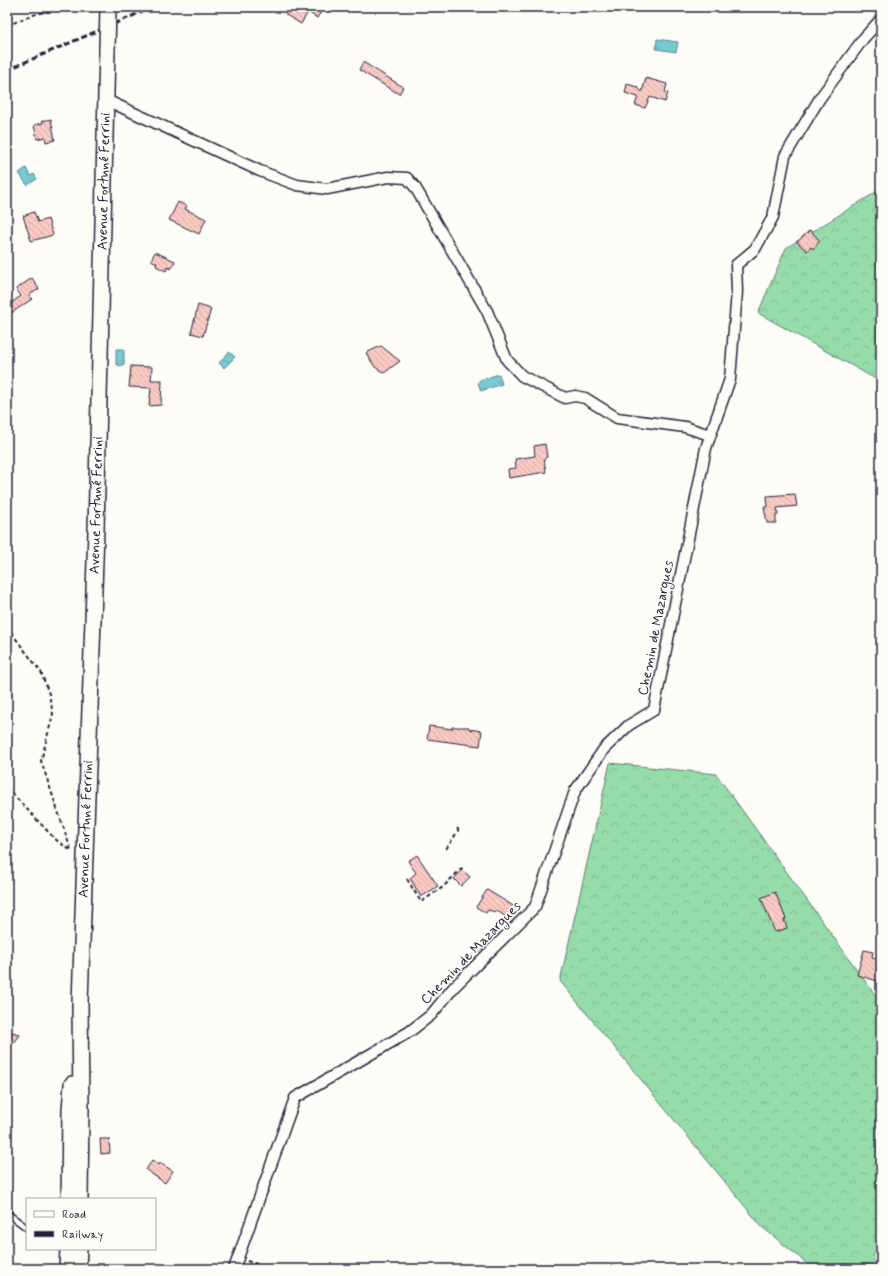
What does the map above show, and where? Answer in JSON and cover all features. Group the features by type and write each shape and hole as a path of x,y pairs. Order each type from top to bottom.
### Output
{"main road":[{"name":"Avenue Fortuné Ferrini","path":"80,1198 81,1110 78,849 96,531 108,7"},
{"name":"Avenue Fortuné Ferrini","path":"68,1198 70,1110 80,1003"},
{"path":"68,1250 68,1269"},
{"path":"78,1269 79,1250"}],"street":[{"name":"Chemin de Mazargues","path":"234,1269 295,1098 409,1032 431,1015 454,987 535,907 575,791 604,749 629,725 654,710 704,455 730,379 737,291 736,265 755,249 773,217 785,156 820,98 863,39 881,19"},
{"path":"106,100 260,171 297,185 327,189 388,177 407,178 415,187 487,311 507,360 522,376 565,398 576,396 585,398 617,418 685,427 710,435"}],"lane":[{"path":"7,1213 26,1226"}],"path":[{"path":"7,26 29,16 65,7"},
{"path":"7,627 41,672 49,694 53,714 41,761 78,849 70,850 55,839 7,788"},
{"path":"446,850 458,831 458,829 455,828"},
{"path":"407,879 421,902 443,887 464,866"},
{"path":"238,1259 273,1269"}],"green space":[{"path":"881,189 881,382 758,313 786,248"},
{"path":"610,763 716,774 881,1003 881,1269 814,1269 762,1227 560,981"}],"water":[{"path":"657,39 678,42 676,52 656,49"},
{"path":"26,168 30,176 34,174 37,179 27,185 19,173"},
{"path":"116,349 124,349 124,364 120,366 116,364"},
{"path":"229,352 235,357 224,368 219,363"},
{"path":"499,374 502,384 481,391 478,383 480,380"}],"building":[{"path":"285,7 324,7 317,18 308,12 301,24 286,15"},
{"path":"363,62 403,87 399,94 359,70"},
{"path":"646,78 667,84 665,92 668,93 665,102 650,97 645,108 635,105 638,97 625,93 627,84 637,87 642,92"},
{"path":"51,119 55,140 46,142 45,137 37,139 34,125"},
{"path":"178,202 187,206 185,209 206,219 199,234 169,220"},
{"path":"34,212 38,222 48,219 53,235 31,241 23,216"},
{"path":"810,230 820,241 813,249 811,247 807,251 797,242"},
{"path":"155,252 175,261 171,269 167,267 166,271 156,266 157,263 151,260"},
{"path":"32,278 39,289 29,295 32,299 7,316 7,306 21,296 16,289"},
{"path":"198,305 211,309 203,336 191,333"},
{"path":"381,346 400,361 384,373 375,367 366,353"},
{"path":"131,366 152,367 151,380 162,380 161,405 149,406 151,388 129,387"},
{"path":"545,444 547,457 544,459 546,472 509,478 508,469 516,468 515,459 535,456 534,446"},
{"path":"795,494 797,506 777,508 778,515 776,515 776,523 767,523 764,507 768,507 767,496"},
{"path":"429,726 452,729 452,727 469,727 469,729 482,731 480,746 427,739"},
{"path":"417,855 438,886 421,897 410,878 416,873 408,861"},
{"path":"462,870 470,877 461,886 454,879"},
{"path":"487,890 515,907 508,918 497,911 488,910 486,913 476,907"},
{"path":"775,892 786,919 784,920 787,928 775,932 761,898"},
{"path":"864,950 873,952 872,957 881,960 881,982 857,975"},
{"path":"13,1032 20,1035 14,1043 7,1038"},
{"path":"100,1139 109,1139 110,1153 101,1154"},
{"path":"152,1160 173,1171 165,1183 146,1170"}],"railway":[{"path":"7,70 153,7"}]}
